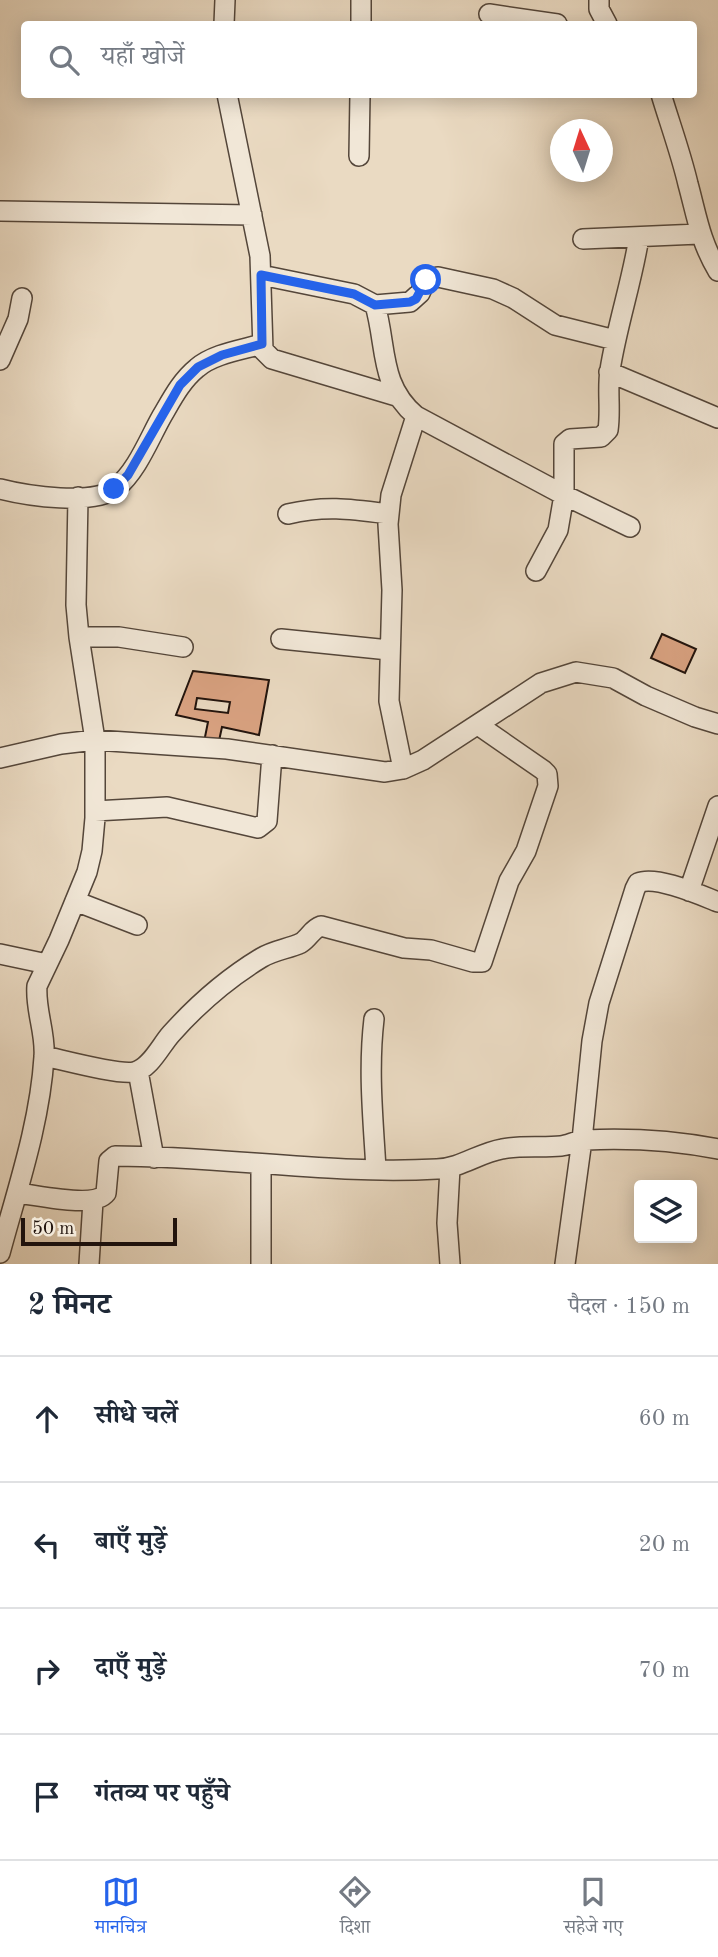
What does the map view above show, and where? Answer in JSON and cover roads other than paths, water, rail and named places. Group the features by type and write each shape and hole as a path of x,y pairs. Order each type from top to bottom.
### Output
{"street":[{"path":"224,21 225,0"},
{"path":"361,0 361,21"},
{"path":"600,0 604,21"},
{"path":"489,14 537,21"},
{"path":"227,98 260,256 262,344 267,356 396,396 416,416 631,527"},
{"path":"359,156 360,98"},
{"path":"662,98 689,184 699,234 718,271"},
{"path":"0,211 252,215"},
{"path":"583,239 699,234"},
{"path":"536,571 558,530 565,495 564,444 570,439 605,435 609,422 609,373 633,274 639,237"},
{"path":"261,275 354,294 375,305 410,302 416,299 426,280 438,277 493,289 555,324 615,340"},
{"path":"0,360 18,319 22,298"},
{"path":"375,305 385,359 396,396"},
{"path":"0,489 39,495 98,497 114,489 128,475 180,385 198,367 222,355 262,344"},
{"path":"609,373 718,418"},
{"path":"403,769 389,701 391,590 387,543 391,495 416,416"},
{"path":"0,1253 3,1227 17,1193 38,1103 44,1056 36,999 37,986 90,860 95,811 95,740 79,637 76,559 78,497"},
{"path":"288,514 329,507 389,514"},
{"path":"79,637 119,637 183,648"},
{"path":"281,639 389,650"},
{"path":"0,758 61,744 95,740 227,749 385,772 403,769 423,760 541,683 576,672 613,678 658,701 718,724"},
{"path":"44,1056 124,1072 138,1071 170,1034 229,981 269,953 301,942 317,927 327,926 478,963 484,960 509,881 526,851 548,779 543,770 478,725"},
{"path":"95,811 167,807 258,828 267,821 272,755"},
{"path":"689,891 718,806"},
{"path":"565,1264 599,1003 635,888 638,883 649,880 718,902"},
{"path":"75,901 137,925"},
{"path":"0,954 47,964"},
{"path":"374,1019 370,1087 376,1169"},
{"path":"138,1071 154,1158"},
{"path":"17,1193 93,1201 104,1197 111,1157 376,1169 450,1168 504,1149 562,1146 582,1140 648,1142 718,1149"},
{"path":"261,1164 261,1264"},
{"path":"450,1168 447,1223 450,1264"},
{"path":"89,1264 93,1201"}]}
